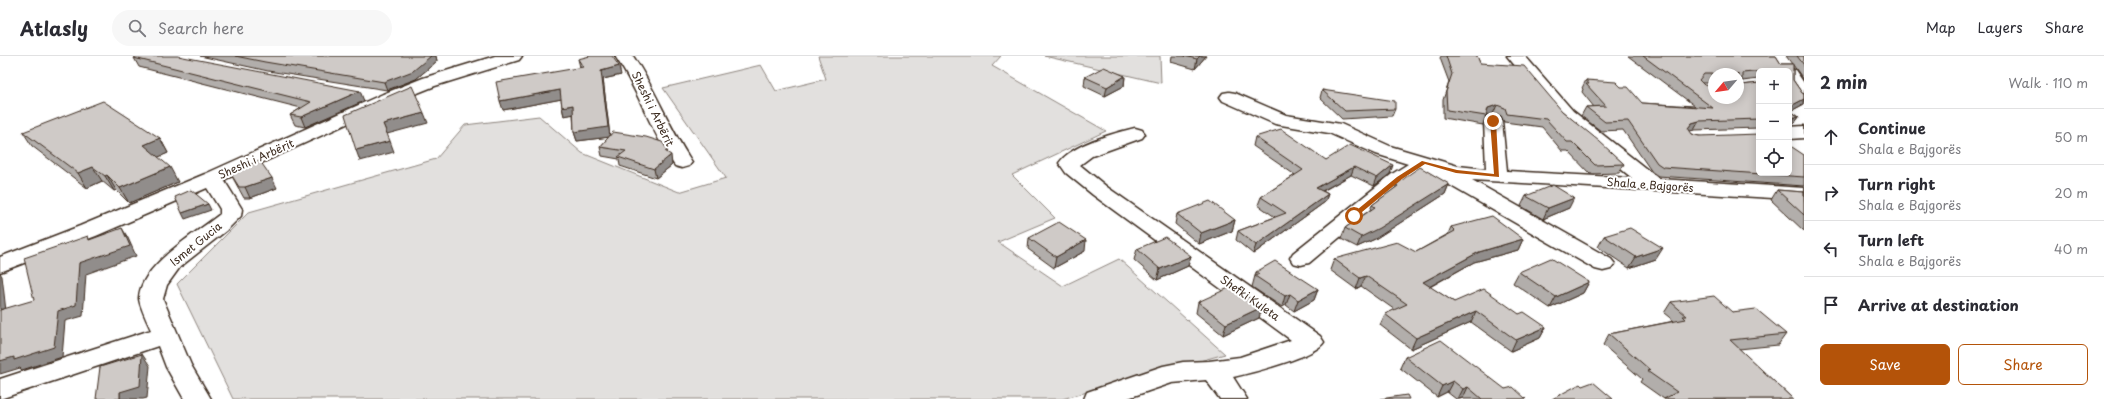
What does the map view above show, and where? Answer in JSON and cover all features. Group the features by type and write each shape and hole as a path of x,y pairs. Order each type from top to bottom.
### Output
{"street":[{"name":"Sheshi i Arbërit","path":"0,265 88,231 212,178 389,98 429,82 513,56"},
{"name":"Sheshi i Arbërit","path":"624,56 639,80 670,147 682,162"},
{"path":"1516,56 1566,115 1652,184"},
{"path":"359,92 389,98"},
{"name":"Shala e Bajgorës","path":"1229,97 1282,120 1334,128 1368,145 1456,172 1497,176 1804,194"},
{"path":"1493,121 1497,176"},
{"path":"1792,133 1804,132"},
{"name":"Shefki Kuleta","path":"1097,399 1171,373 1188,369 1214,371 1262,360 1312,342 1100,190 1073,169 1069,163 1085,152 1135,134"},
{"path":"1301,258 1400,178 1425,162"},
{"name":"Shala e Bajgorës","path":"1425,162 1603,264"},
{"name":"Ismet Gucia","path":"198,399 179,367 151,299 152,288 159,276 172,262 230,216 231,209 212,178"},
{"path":"0,389 166,334"},
{"path":"1214,371 1234,399"}],"shaded area":[{"path":"818,56 1001,56 992,66 1106,131 1012,175 1055,218 998,242 1063,286 1119,259 1225,354 1062,399 233,399 177,284 249,212 436,159 465,125 539,116 582,153 679,192 726,178 663,88 761,65 776,91 826,79"},
{"path":"1044,56 1160,56 1161,83"}],"building":[{"path":"137,56 178,56 360,91 301,117 290,115 311,102 134,58"},
{"path":"235,56 431,56 413,71 384,82"},
{"path":"590,56 612,56 619,66 601,71 608,127 574,132 573,105 562,107 560,90 500,101 496,82 583,67 578,59"},
{"path":"1184,56 1200,56 1197,59"},
{"path":"1446,56 1477,56 1480,63 1524,66 1562,111 1599,141 1624,164 1595,165 1572,142 1567,142 1546,119 1507,114 1505,108 1497,105 1488,108 1486,116 1447,110 1446,92 1452,74"},
{"path":"1643,56 1776,56 1781,64 1793,64 1793,80 1804,94 1804,99 1792,105 1792,68 1756,68 1756,72 1744,73 1744,68 1708,68 1708,74 1704,74 1699,80 1704,85 1708,85 1708,104 1744,104 1744,85 1756,83 1756,119 1699,121 1692,123 1688,128 1692,134 1699,136 1756,134 1756,174 1663,167 1657,163 1628,121 1605,122 1586,107 1606,106 1586,84 1589,84 1586,80 1616,82 1621,87 1628,87 1642,103 1713,108"},
{"path":"1797,56 1804,56 1804,65"},
{"path":"1104,67 1125,76 1107,87 1085,77"},
{"path":"412,86 424,113 383,124 390,141 356,150 345,115"},
{"path":"1322,90 1395,101 1395,109 1345,111"},
{"path":"103,101 160,138 144,145 170,167 120,188 107,175 105,176 93,167 78,173 23,132"},
{"path":"1792,112 1799,117 1794,117 1793,123"},
{"path":"1281,129 1326,160 1350,145 1393,165 1377,178 1354,167 1316,188 1328,194 1256,245 1238,231 1286,213 1261,197 1303,170 1255,137"},
{"path":"613,132 646,137 662,142 667,149 665,151 671,155 654,169 618,157 626,151 600,147"},
{"path":"1792,147 1804,155 1804,177 1790,176 1792,176"},
{"path":"260,161 272,178 245,187 239,187 229,171"},
{"path":"1420,167 1449,184 1379,228 1361,237 1345,228 1375,207 1372,205 1398,186 1396,185"},
{"path":"1553,185 1574,198 1548,208 1526,196"},
{"path":"191,190 208,204 182,213 175,197"},
{"path":"1777,190 1804,192 1804,215"},
{"path":"1210,201 1235,220 1201,233 1177,214"},
{"path":"1492,216 1523,239 1479,252 1423,282 1454,302 1484,289 1519,314 1524,312 1546,327 1516,340 1476,311 1416,338 1385,314 1407,304 1366,276 1360,278 1334,259 1397,242 1416,252 1455,231 1451,227"},
{"path":"1059,222 1086,240 1056,257 1029,238"},
{"path":"122,228 130,246 79,263 76,305 58,311 54,347 14,360 14,357 0,361 0,310 34,300 24,258 88,236 89,240"},
{"path":"1630,228 1663,248 1636,257 1604,236"},
{"path":"1165,237 1191,256 1160,269 1137,249"},
{"path":"1551,258 1589,282 1556,297 1519,272"},
{"path":"1275,261 1318,289 1298,300 1290,294 1285,296 1255,276 1259,274 1256,272"},
{"path":"1233,286 1262,307 1226,324 1198,302"},
{"path":"1714,296 1732,312 1756,309 1786,334 1730,340 1793,399 1664,399 1677,392 1647,371 1650,370 1609,334 1686,319 1683,316 1687,316 1671,302"},
{"path":"1441,340 1505,389 1513,387 1526,399 1482,399 1468,387 1463,389 1453,381 1442,386 1405,357"},
{"path":"142,354 140,386 120,392 120,399 96,399 100,367"},
{"path":"1593,382 1613,399 1552,399 1580,384 1582,386"},
{"path":"1407,395 1409,399 1380,399"}],"route":[{"path":"1354,216 1400,178 1425,162 1456,172 1497,176 1493,121"}]}
